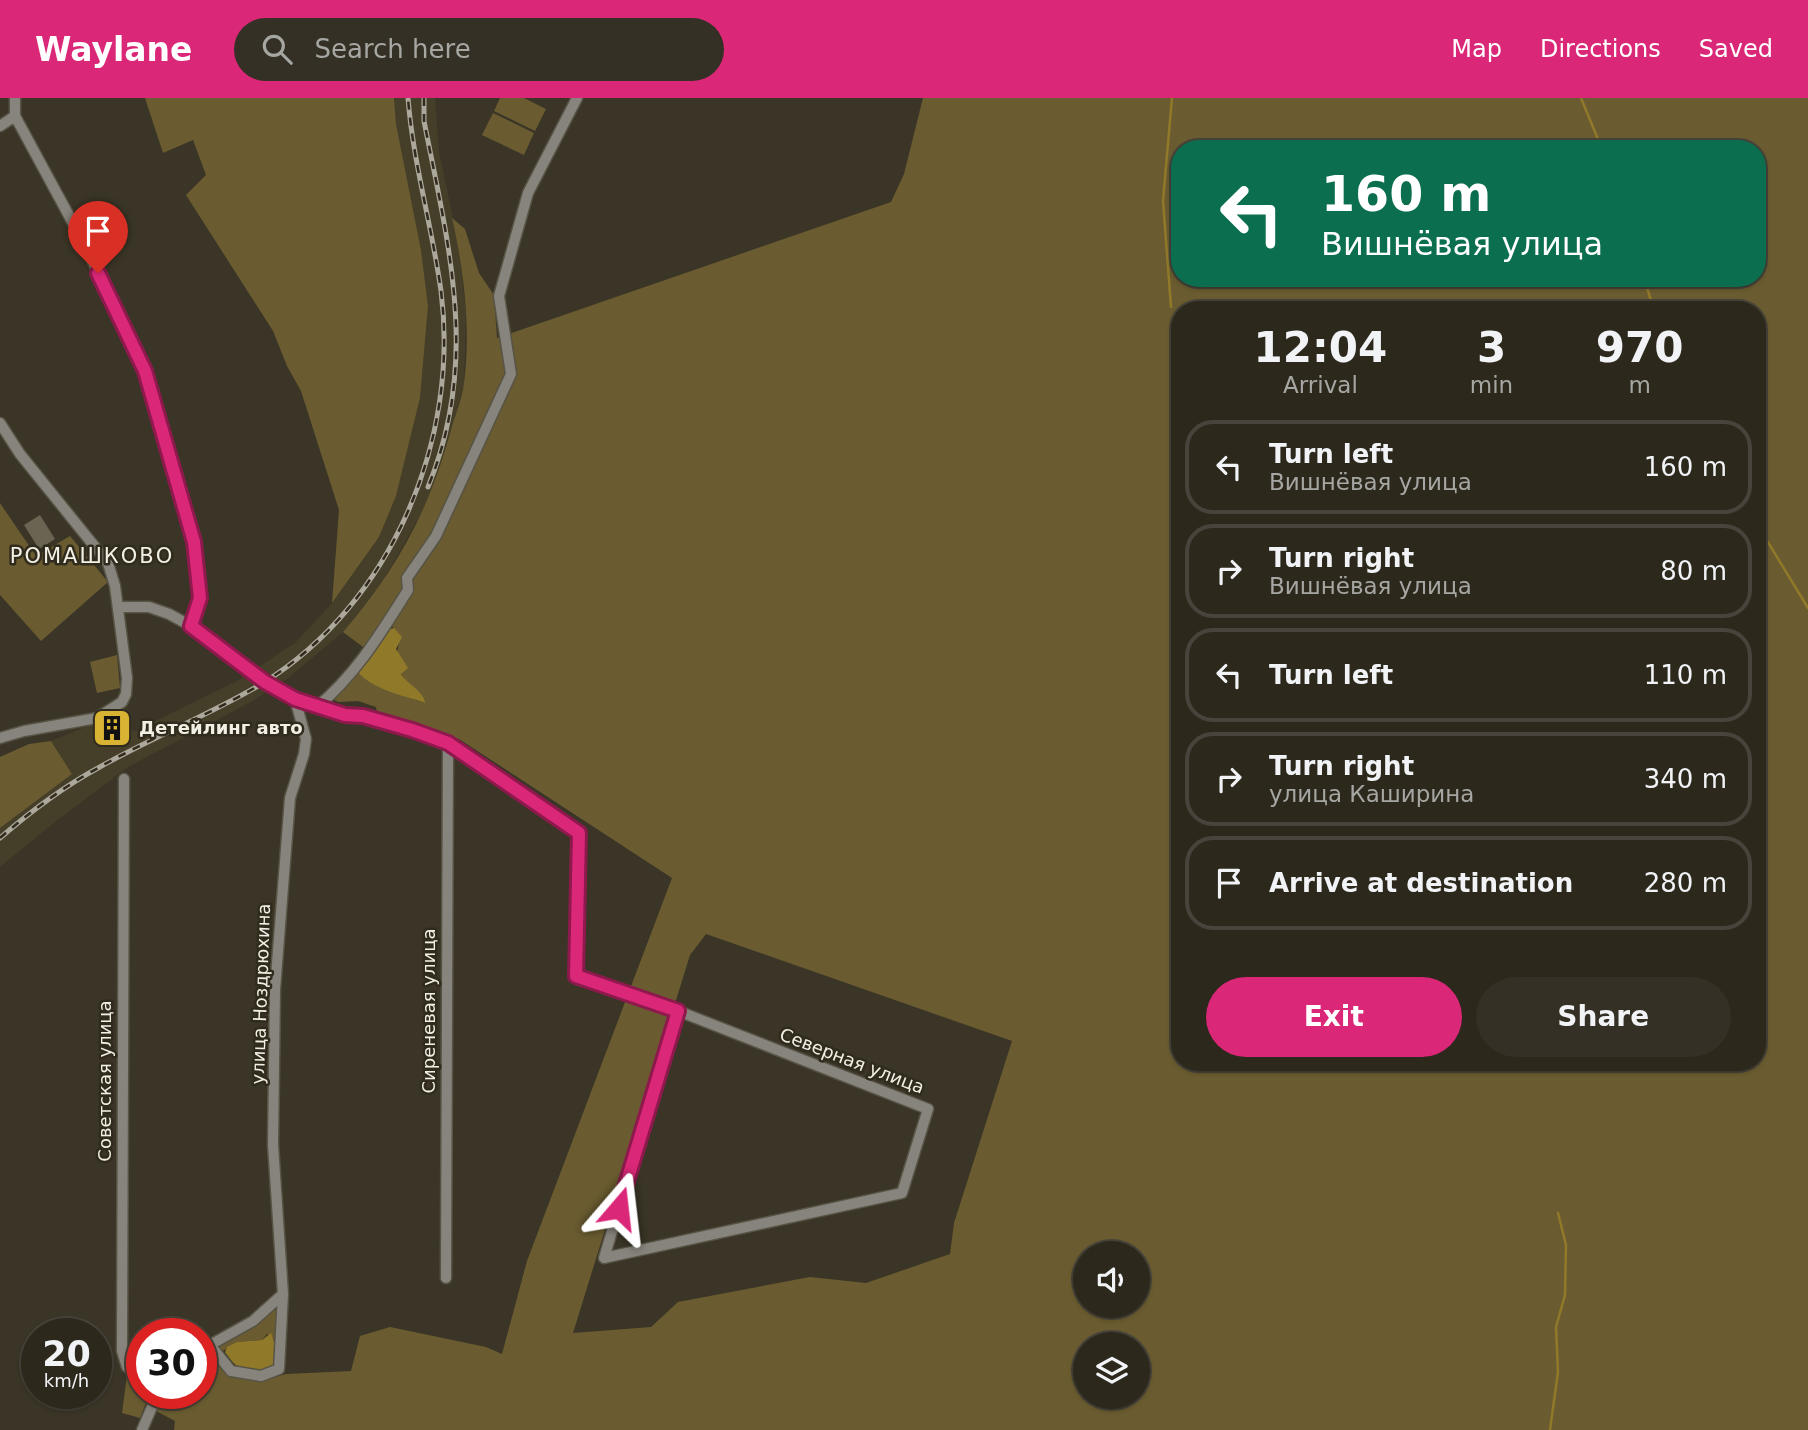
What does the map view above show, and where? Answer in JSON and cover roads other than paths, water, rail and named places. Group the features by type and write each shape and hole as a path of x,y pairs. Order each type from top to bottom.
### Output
{"street":[{"path":"15,98 15,116 86,249 145,371 194,542 200,598 191,626"},
{"path":"317,707 338,690 351,674 408,590 407,578 436,536 511,374 499,296 528,193 577,98"},
{"path":"0,126 15,116"},
{"path":"0,423 20,454 108,563 118,607 127,678 126,694 122,702 97,718 23,731 0,738"},
{"path":"118,607 160,609 191,626 265,682 295,699 412,730 448,743 579,833 576,976 678,1011"},
{"name":"улица Ноздрюхина","path":"217,1358 231,1371 261,1376 279,1369 283,1294 273,1145 275,989 290,798 306,739 295,699"},
{"name":"Сиреневая улица","path":"446,1278 448,743"},
{"name":"Советская улица","path":"124,779 122,1351 126,1364"},
{"name":"Северная улица","path":"678,1011 928,1109 902,1194 604,1258 678,1011"},
{"path":"217,1342 253,1321 283,1294"},
{"path":"142,1430 151,1409"}],"waterway":[{"path":"1171,307 1163,201 1172,98"},
{"path":"1581,98 1598,140"},
{"path":"1647,287 1651,301"},
{"path":"1766,539 1808,608"},
{"path":"1550,1430 1558,1372 1556,1327 1565,1295 1566,1245 1558,1213"}],"railway":[{"path":"0,838 47,800 85,775 263,683 308,649 348,609 381,563 407,512 427,459 439,403 444,347 441,291 414,146 408,98"},
{"path":"424,98 424,121 450,259 456,349 453,395 444,440 428,487"}],"place":[{"name":"Детейлинг авто","path":"112,728"}],"district":[{"name":"РОМАШКОВО","path":"92,556"}]}
